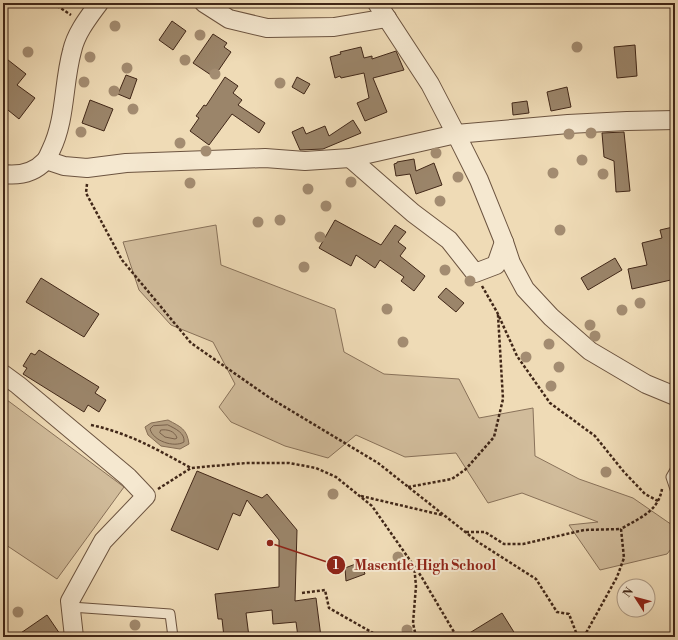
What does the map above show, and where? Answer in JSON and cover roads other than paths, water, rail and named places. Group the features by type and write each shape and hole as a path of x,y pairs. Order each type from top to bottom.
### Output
{"street":[{"path":"3,174 14,176 34,171 46,160 56,140 72,50 84,23 99,3"},
{"path":"204,3 229,19 268,28 334,27 387,18"},
{"path":"377,3 430,84 456,134 479,180 511,263 525,290 552,317 590,351 646,384 675,396"},
{"path":"46,160 64,166 87,168 126,163 265,158 305,162 350,158 456,134 568,124 675,120"},
{"path":"350,158 413,213 449,240 475,274 496,265 504,242"},
{"path":"3,374 128,477 146,496 102,541 70,601 74,637"}],"lane":[{"path":"673,473 675,488"},
{"path":"71,607 170,614 173,637"}],"water":[{"path":"168,420 183,429 187,435 189,444 180,449 161,446 148,435 145,427 151,423"}],"place":[{"name":"Masentle High School","path":"270,543"}]}
